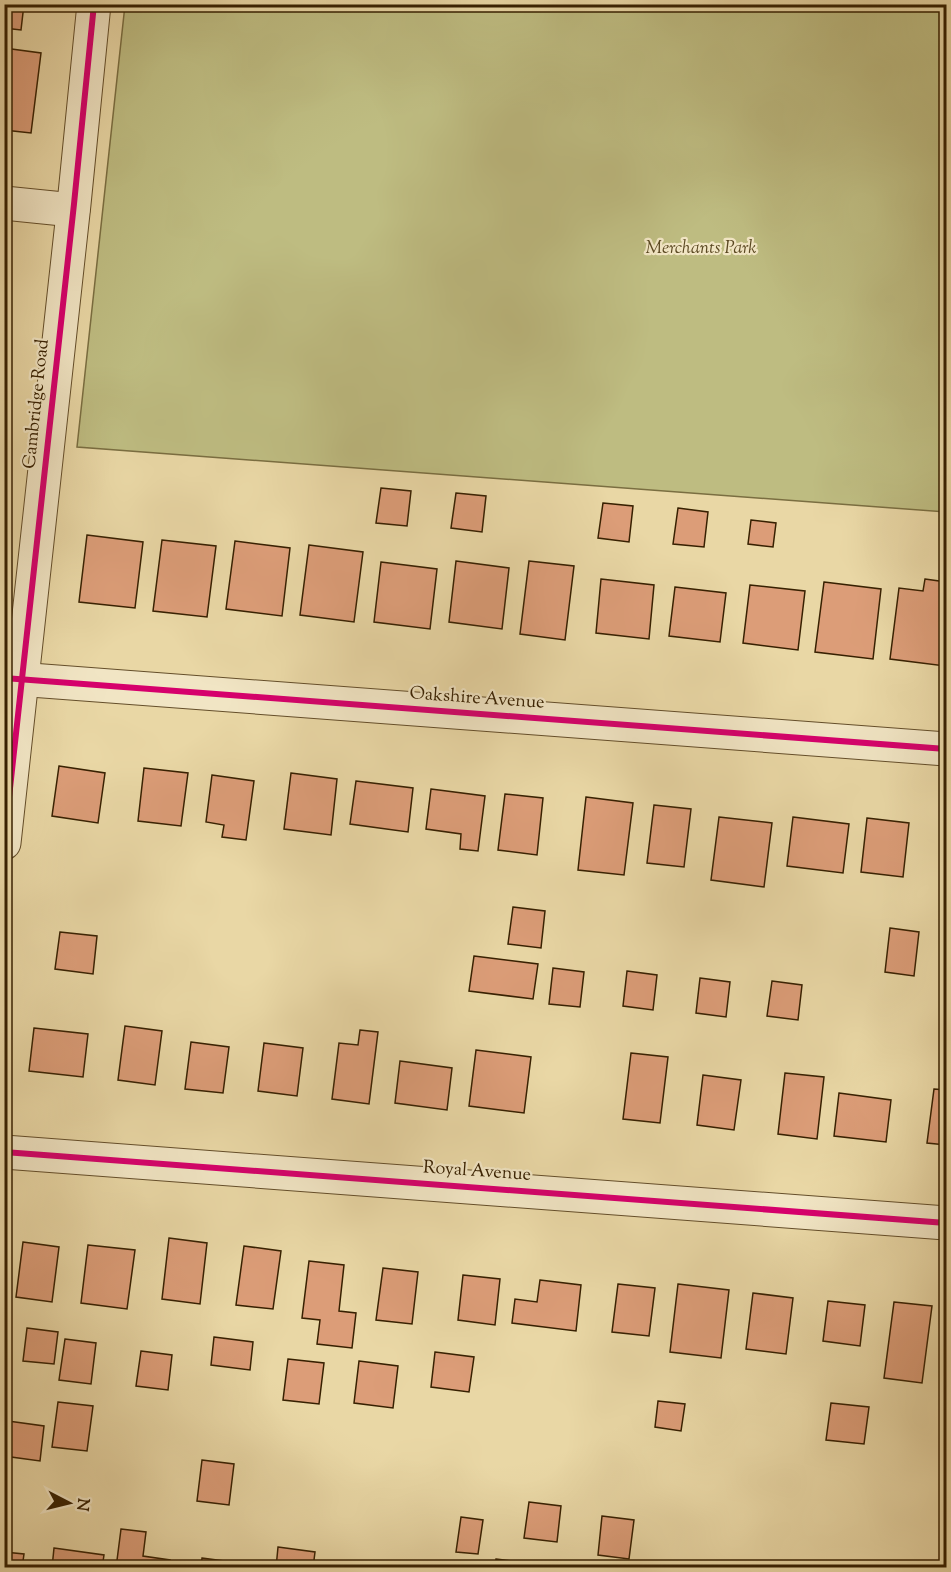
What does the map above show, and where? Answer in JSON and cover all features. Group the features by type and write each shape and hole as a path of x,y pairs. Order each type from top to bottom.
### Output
{"street":[{"name":"Cambridge Road","path":"4,843 13,679 73,210 94,4"},
{"path":"4,203 73,210"},
{"name":"Oakshire Avenue","path":"13,679 946,749"},
{"name":"Royal Avenue","path":"4,1152 946,1223"}],"green space":[{"name":"Merchants Park","path":"125,5 946,5 946,512 77,447"}],"building":[{"path":"4,4 24,4 21,30 4,28"},
{"path":"4,48 41,53 31,133 4,130"},
{"path":"381,488 411,491 407,526 376,523"},
{"path":"456,493 486,496 482,532 451,528"},
{"path":"603,503 633,506 629,542 598,538"},
{"path":"678,508 708,512 704,547 673,544"},
{"path":"751,520 776,523 773,547 748,544"},
{"path":"87,535 143,542 135,608 79,602"},
{"path":"162,540 216,546 207,617 153,611"},
{"path":"235,541 290,548 282,616 226,609"},
{"path":"309,545 363,552 354,622 300,615"},
{"path":"456,561 509,568 502,629 449,622"},
{"path":"529,561 574,566 565,640 520,634"},
{"path":"381,562 437,569 430,629 374,622"},
{"path":"601,579 654,585 649,639 596,633"},
{"path":"925,579 946,582 945,666 890,659 899,588 923,591"},
{"path":"824,582 881,589 873,659 815,652"},
{"path":"750,585 805,591 798,650 743,643"},
{"path":"675,587 726,593 720,642 669,636"},
{"path":"59,766 105,773 98,823 52,816"},
{"path":"144,768 188,773 181,826 138,821"},
{"path":"291,773 337,779 331,835 284,829"},
{"path":"212,775 254,781 246,840 222,837 224,825 206,822"},
{"path":"356,781 413,788 408,832 350,824"},
{"path":"431,789 485,796 478,851 460,849 461,834 426,829"},
{"path":"505,794 543,798 537,855 498,850"},
{"path":"586,797 633,803 624,875 578,870"},
{"path":"654,805 691,809 684,867 647,863"},
{"path":"719,817 772,823 764,887 711,880"},
{"path":"793,817 849,824 843,873 787,866"},
{"path":"867,818 909,823 903,877 861,872"},
{"path":"513,907 545,911 541,948 508,944"},
{"path":"890,928 919,932 914,976 885,972"},
{"path":"60,932 97,936 93,974 55,969"},
{"path":"474,956 538,964 533,999 469,991"},
{"path":"553,968 584,972 580,1007 549,1004"},
{"path":"627,971 657,975 653,1010 623,1006"},
{"path":"700,978 730,982 726,1017 696,1013"},
{"path":"772,981 802,985 798,1020 767,1016"},
{"path":"125,1026 162,1031 155,1085 118,1080"},
{"path":"34,1028 88,1034 83,1077 29,1071"},
{"path":"360,1030 378,1032 369,1104 332,1099 339,1043 358,1045"},
{"path":"191,1042 229,1047 223,1093 185,1089"},
{"path":"264,1043 303,1048 297,1096 258,1091"},
{"path":"476,1050 531,1057 524,1113 469,1106"},
{"path":"631,1053 668,1057 660,1123 623,1119"},
{"path":"400,1061 452,1068 447,1110 395,1103"},
{"path":"785,1073 824,1077 817,1139 778,1134"},
{"path":"703,1075 741,1080 734,1130 697,1125"},
{"path":"934,1089 946,1090 946,1145 927,1143"},
{"path":"839,1093 891,1100 886,1142 834,1136"},
{"path":"169,1238 207,1243 200,1304 162,1299"},
{"path":"23,1242 59,1247 52,1302 16,1297"},
{"path":"88,1245 135,1250 127,1309 81,1303"},
{"path":"244,1246 281,1251 273,1309 236,1305"},
{"path":"309,1261 344,1265 339,1311 356,1313 352,1348 317,1344 320,1320 302,1318"},
{"path":"383,1268 418,1272 412,1324 376,1320"},
{"path":"463,1275 500,1279 495,1325 458,1320"},
{"path":"540,1280 581,1285 576,1331 512,1323 515,1299 537,1302"},
{"path":"618,1284 655,1288 649,1336 612,1332"},
{"path":"678,1284 729,1290 721,1358 670,1352"},
{"path":"753,1293 793,1298 786,1354 746,1349"},
{"path":"828,1301 865,1305 860,1346 823,1341"},
{"path":"894,1302 932,1306 922,1383 884,1378"},
{"path":"27,1328 58,1332 54,1364 23,1361"},
{"path":"214,1337 253,1342 250,1370 211,1365"},
{"path":"65,1339 96,1343 91,1384 59,1380"},
{"path":"141,1351 172,1355 168,1390 136,1386"},
{"path":"435,1352 474,1357 469,1392 431,1387"},
{"path":"288,1359 324,1363 319,1404 283,1400"},
{"path":"359,1361 398,1366 393,1408 354,1403"},
{"path":"658,1401 685,1404 681,1431 655,1427"},
{"path":"58,1402 93,1406 87,1451 52,1447"},
{"path":"831,1403 869,1407 864,1444 826,1440"},
{"path":"8,1421 44,1426 40,1461 4,1456"},
{"path":"202,1460 234,1464 229,1505 197,1501"},
{"path":"529,1502 561,1506 557,1542 524,1538"},
{"path":"602,1516 634,1520 629,1559 598,1555"},
{"path":"461,1517 483,1520 478,1554 456,1552"},
{"path":"121,1529 146,1532 143,1556 170,1560 169,1568 116,1568"},
{"path":"278,1547 315,1552 313,1568 276,1568"},
{"path":"54,1548 104,1555 102,1568 52,1568"},
{"path":"4,1552 24,1554 22,1568 4,1568"},
{"path":"202,1558 254,1565 254,1568 201,1568"},
{"path":"496,1559 537,1564 537,1568 495,1568"},
{"path":"351,1562 388,1567 388,1568 350,1568"}],"cycle path":[{"path":"4,843 94,4"},
{"path":"4,678 946,749"},
{"path":"4,1152 946,1223"}]}
